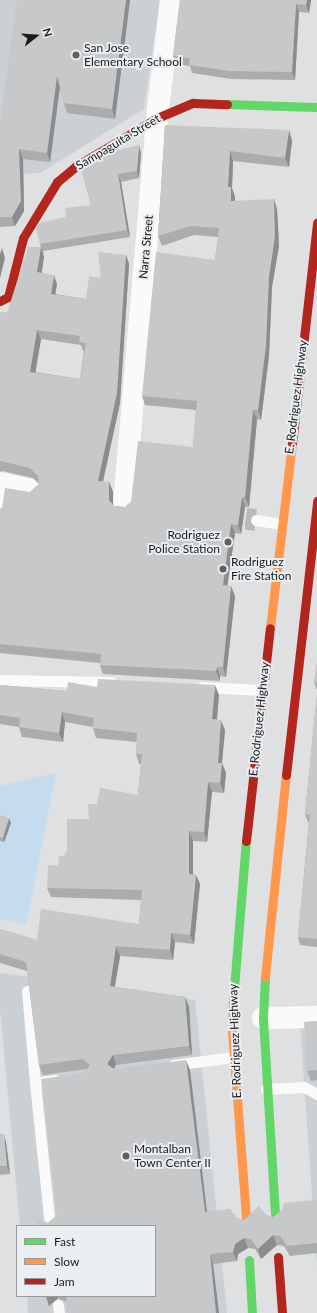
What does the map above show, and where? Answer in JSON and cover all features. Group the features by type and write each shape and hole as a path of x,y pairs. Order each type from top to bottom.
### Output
{"main road":[{"name":"Sampaguita Street","path":"0,300 8,297 23,238 57,182 157,118 193,103 317,108"},
{"name":"E. Rodriguez Highway","path":"246,1217 234,1057 232,987 237,919 262,690 317,222"},
{"path":"275,1214 266,1089 263,1018 266,950 310,625 317,501"},
{"path":"278,1257 282,1313"},
{"path":"249,1260 252,1313"}],"street":[{"name":"Narra Street","path":"125,500 157,118 171,0"},
{"path":"1,483 30,490"},
{"path":"263,1018 317,1017"}],"lane":[{"path":"0,514 1,483"},
{"path":"256,520 282,524"},
{"path":"0,680 127,683"},
{"path":"190,686 262,690"},
{"path":"28,991 35,1083 50,1225"},
{"path":"164,1066 234,1057"},
{"path":"35,1083 65,1079"},
{"path":"266,1089 304,1087 317,1094"}],"shaded area":[{"name":"San Jose Elementary School","path":"0,0 160,0 144,109 40,173 0,175"},
{"path":"56,773 26,925 0,919 0,786"},
{"path":"0,973 195,1000 227,1313 28,1313 27,1297 156,1297 156,1225 20,1225 0,1009"},
{"path":"300,1023 317,1023 317,1266"}],"building":[{"name":"San Jose Elementary School","path":"17,0 126,0 112,109 64,103 57,76 47,153 19,149 21,201 12,217 0,217 0,123"},
{"path":"180,0 307,0 306,5 296,4 292,72 229,71 189,65 190,58 173,56"},
{"path":"165,125 289,130 285,158 230,151 228,187 231,187 231,201 274,199 275,236 269,277 266,346 258,410 253,410 245,497 242,497 238,525 231,524 223,585 231,586 223,667 217,667 216,671 100,665 101,654 0,644 0,509 2,508 5,488 30,492 39,484 38,476 30,468 0,461 0,312 7,313 28,247 41,247 37,272 54,275 51,294 86,299 89,276 101,278 98,252 126,255 117,393 98,481 109,482 109,500 114,506 125,507 131,502 138,441 193,447 197,401 142,396 156,252 215,260 219,228 191,226 158,236","holes":["37,330 80,336 79,342 86,343 80,379 30,372"]},
{"path":"139,145 137,171 118,174 127,230 40,244 36,228 39,223 66,217 65,208 91,205 81,168 110,152"},
{"path":"317,663 317,683 314,682"},
{"path":"98,679 215,685 212,719 221,720 218,763 222,763 220,783 208,782 204,832 189,831 189,874 196,875 190,935 171,933 170,950 116,946 110,986 185,997 189,1046 113,1055 107,1064 114,1069 186,1060 205,1212 230,1209 237,1218 244,1220 259,1206 266,1215 273,1217 282,1210 284,1203 317,1200 317,1243 287,1246 280,1236 273,1235 258,1249 251,1239 244,1238 235,1244 233,1252 210,1254 216,1313 68,1313 66,1297 156,1297 156,1225 37,1225 36,1217 48,1223 57,1215 41,1079 84,1073 90,1065 83,1059 39,1065 26,962 0,954 0,929 37,940 41,909 139,924 142,890 47,888 48,865 58,866 59,856 64,856 67,850 67,819 89,819 88,804 97,804 100,788 138,795 142,754 136,754 137,733 93,728 94,718 62,712 59,733 19,727 20,718 0,715 0,685 67,691 68,682 97,687"},
{"path":"317,694 317,939 298,937 310,815 305,814"},
{"path":"0,815 9,818 3,838 0,837"},
{"path":"317,1021 317,1070 307,1071 304,1022"},
{"path":"0,1134 4,1134 7,1166 0,1166"}],"tunnel":[{"path":"213,515 256,520"}],"traffic: fast":[{"path":"227,104 317,107"},
{"path":"233,1001 246,841"},
{"path":"265,977 263,1018 275,1214"},
{"path":"249,1260 252,1313"}],"traffic: slow":[{"path":"270,628 292,443"},
{"path":"265,977 286,775"},
{"path":"233,1001 232,1031 246,1217"}],"traffic: jam":[{"path":"0,301 8,297 23,238 57,182 76,166 157,118 193,103 227,104"},
{"path":"292,443 317,222"},
{"path":"286,775 317,501"},
{"path":"246,841 270,628"},
{"path":"278,1257 282,1313"}],"place":[{"name":"San Jose Elementary School","path":"76,55"},
{"name":"Rodriguez Police Station","path":"228,542"},
{"name":"Rodriguez Fire Station","path":"223,569"},
{"name":"Montalban Town Center II","path":"126,1156"}]}
